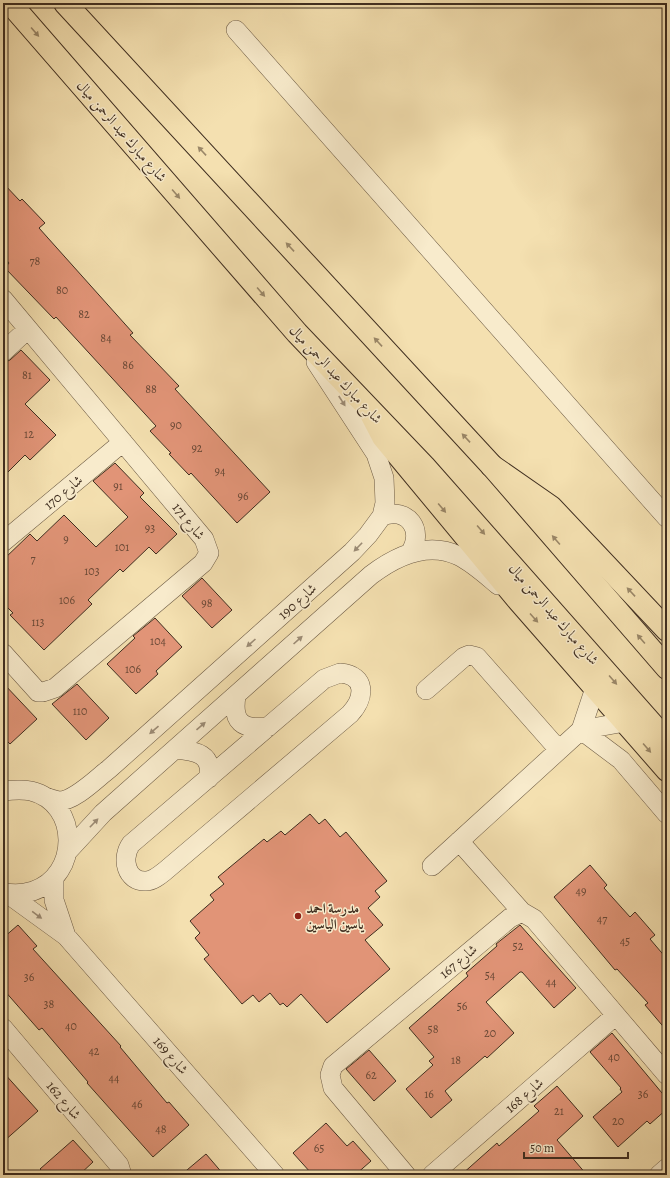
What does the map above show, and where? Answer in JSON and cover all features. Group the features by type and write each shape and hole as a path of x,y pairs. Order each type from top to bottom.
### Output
{"main road":[{"name":"شارع مبارك عبد الرحمن ميال","path":"10,3 298,333 369,410 424,466 667,741"},
{"path":"65,3 492,466 667,668"},
{"path":"369,410 383,437 520,601 667,770"},
{"path":"492,466 551,507 667,630"}],"street":[{"path":"236,30 667,518"},
{"name":"شارع 171","path":"3,299 204,539 209,553 203,564 55,688 38,692 3,653"},
{"path":"3,352 28,329"},
{"path":"298,333 376,454 384,478 385,503 382,516 396,514 409,520 414,526 416,540 410,553"},
{"name":"شارع 170","path":"3,542 123,442"},
{"name":"شارع 190","path":"8,788 32,791 59,801 69,798 82,791 109,769 352,552 382,516"},
{"path":"68,852 103,813 371,575 390,562 410,553 434,550 458,555 469,561 520,601"},
{"path":"426,690 464,657 473,655 477,657 559,750"},
{"path":"349,674 357,679 360,684 360,700 357,707 350,714 166,871 147,881 138,880 130,874 125,859 127,850 131,844 209,778 324,679 332,675 349,674"},
{"path":"432,866 581,730 595,688"},
{"path":"236,696 235,714 240,722 257,728 268,727"},
{"path":"581,730 625,722"},
{"path":"581,730 621,760 667,814"},
{"path":"176,748 201,754 208,761 211,768 209,778"},
{"path":"6,893 25,894 35,890 54,879 63,866 68,852 68,836 64,820 56,807 43,796"},
{"path":"459,841 522,912 534,919 667,1075"},
{"name":"شارع 169","path":"54,879 54,900 66,936"},
{"name":"شارع 169","path":"6,893 66,936 275,1175"},
{"name":"شارع 167","path":"406,1175 333,1088 330,1075 333,1066 510,918 522,912"},
{"name":"شارع 168","path":"432,1175 616,1015"},
{"name":"شارع 162","path":"3,1028 119,1165 122,1175"},
{"path":"659,1175 667,1168"}],"building":[{"path":"3,183 20,201 22,199 45,223 39,228 133,333 130,335 179,386 175,389 270,492 237,523 191,473 189,475 169,454 171,453 150,431 156,426 56,317 54,319 5,268 9,263 3,256"},
{"path":"21,350 50,380 25,404 56,435 30,460 25,455 3,477 3,363 10,360"},
{"path":"115,463 144,493 140,497 177,534 156,554 149,547 123,572 120,569 88,600 92,604 44,650 10,615 13,613 3,603 3,560 30,534 37,541 64,515 96,547 128,517 93,481"},
{"path":"202,578 232,610 212,628 182,596"},
{"path":"155,618 182,647 156,671 158,674 136,694 107,664 135,638 133,636"},
{"path":"3,683 37,719 10,744 3,737"},
{"path":"77,684 109,718 86,740 52,704"},
{"name":"مدرسة احمد ياسين الياسين","path":"310,814 319,824 325,819 340,837 346,832 387,881 375,891 380,897 368,908 383,925 365,940 390,969 327,1023 301,994 287,1007 283,1003 280,1005 270,993 259,1002 253,995 242,1004 204,959 209,955 195,938 200,933 190,921 214,900 210,895 224,884 218,877 264,839 267,842 281,831 285,835"},
{"path":"590,865 607,885 604,888 630,917 635,912 655,935 650,939 667,959 667,1031 645,1005 648,1003 617,969 615,970 554,897"},
{"path":"18,925 37,946 33,949 121,1046 120,1047 167,1103 169,1102 189,1125 153,1157 87,1083 88,1082 42,1028 39,1030 3,989 3,938"},
{"path":"520,925 576,988 554,1008 522,972 520,972 486,1002 514,1033 487,1058 485,1056 445,1091 452,1100 431,1118 406,1089 433,1065 429,1061 434,1057 409,1028 468,976 466,973 497,946 496,944"},
{"path":"612,1033 667,1099 667,1109 650,1124 647,1121 618,1147 593,1117 622,1092 620,1089 621,1088 590,1052"},
{"path":"369,1050 396,1081 374,1101 346,1069"},
{"path":"3,1072 38,1111 3,1142"},
{"path":"557,1086 583,1116 557,1140 587,1175 461,1175 497,1143 499,1146 539,1111 534,1106"},
{"path":"326,1123 347,1146 353,1141 371,1161 355,1175 319,1175 314,1170 311,1173 293,1153"},
{"path":"73,1140 93,1162 79,1175 46,1175 40,1169"},
{"path":"206,1154 224,1175 181,1175"}],"place":[{"name":"مدرسة احمد ياسين الياسين","path":"298,916"}]}
